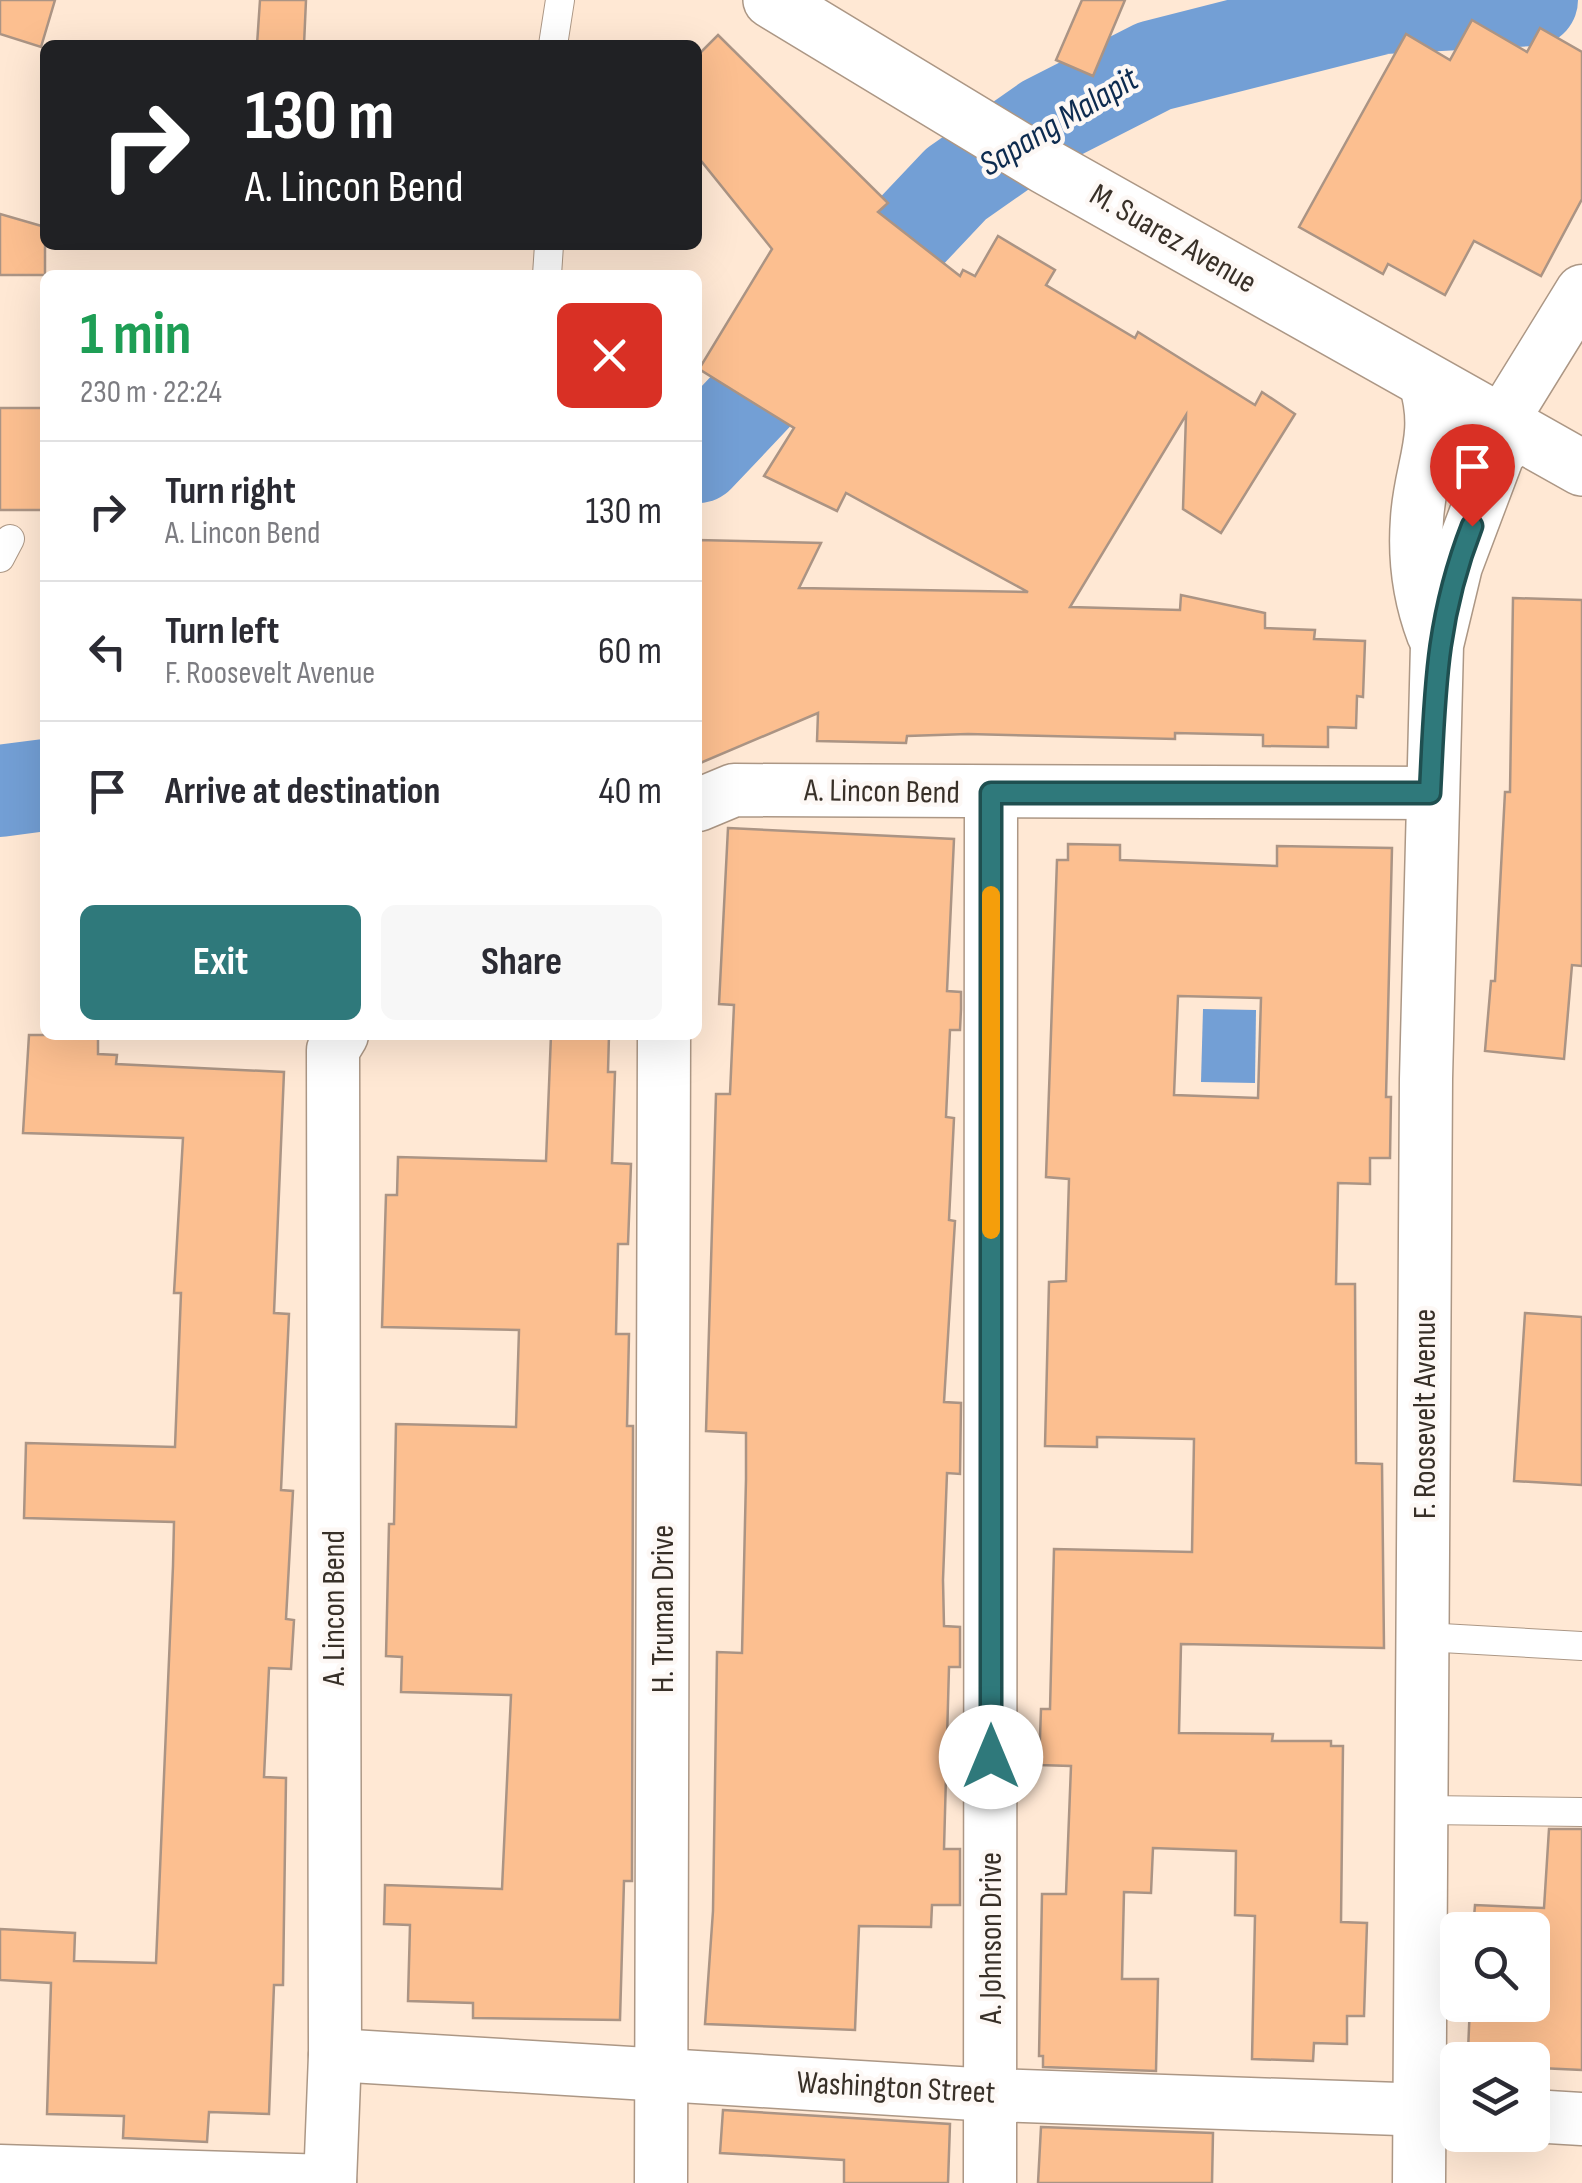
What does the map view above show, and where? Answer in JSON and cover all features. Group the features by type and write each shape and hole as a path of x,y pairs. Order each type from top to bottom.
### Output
{"street":[{"name":"M. Suarez Avenue","path":"770,0 1030,156 1582,468"},
{"name":"F. Roosevelt Avenue","path":"1419,2183 1439,2110 1424,1810 1430,793 1437,645 1456,566 1499,452 1582,291"},
{"name":"F. Roosevelt Avenue","path":"1426,382 1435,413 1416,519 1419,598 1437,645"},
{"name":"A. Lincon Bend","path":"702,803 734,790 1430,793"},
{"name":"A. Johnson Drive","path":"990,2183 991,793"},
{"name":"A. Lincon Bend","path":"330,2182 335,2055 333,1050 339,1040"},
{"name":"H. Truman Drive","path":"661,2183 664,1040"},
{"name":"Washington Street","path":"335,2055 991,2094 1439,2110"},
{"path":"1550,2117 1582,2120"},
{"path":"0,2171 330,2182"}],"lane":[{"path":"554,40 560,0"},
{"path":"1424,1637 1582,1646"},
{"path":"1424,1810 1582,1812"}],"water":[{"path":"1203,1009 1256,1010 1255,1083 1201,1082"}],"building":[{"path":"0,0 55,0 40,47 0,34"},
{"path":"260,0 306,0 304,40 257,40"},
{"path":"1082,0 1125,0 1093,76 1056,60"},
{"path":"1472,20 1527,52 1540,28 1582,52 1582,199 1541,276 1474,241 1445,295 1388,264 1383,274 1299,227 1406,34 1450,60"},
{"path":"718,35 888,203 878,212 960,276 963,270 975,276 998,236 1055,270 1046,285 1135,338 1138,332 1255,405 1262,392 1295,414 1221,533 1183,509 1186,415 1070,607 1180,610 1181,595 1265,613 1265,628 1315,630 1314,639 1365,641 1363,697 1357,696 1356,728 1328,727 1328,747 1263,746 1263,735 1175,733 1175,739 968,734 907,736 906,743 817,741 818,713 702,762 702,540 821,543 799,588 1028,592 846,493 837,511 764,476 794,428 702,371 702,364 772,249 702,162 702,51"},
{"path":"0,214 40,226 45,270 40,270 40,275 0,275"},
{"path":"0,408 40,408 40,510 0,510"},
{"path":"1513,598 1582,600 1582,966 1572,965 1564,1059 1485,1051 1491,981 1495,981 1505,792 1510,792"},
{"path":"728,828 954,839 947,991 961,992 961,1009 960,1030 950,1030 946,1117 954,1118 949,1220 955,1221 944,1402 961,1403 960,1474 947,1473 943,1580 944,1626 960,1627 960,1667 949,1667 944,1849 960,1849 960,1905 932,1905 931,1927 859,1926 855,2030 705,2024 713,1911 717,1652 742,1653 746,1479 746,1433 706,1431 716,1094 730,1094 734,1005 719,1004"},
{"path":"1068,844 1120,845 1120,860 1277,866 1277,846 1392,848 1386,1097 1391,1097 1390,1158 1370,1158 1370,1184 1338,1183 1336,1284 1355,1284 1356,1463 1382,1464 1384,1648 1181,1644 1179,1733 1273,1734 1272,1741 1331,1741 1331,1746 1343,1746 1341,1922 1367,1923 1364,2016 1347,2016 1347,2044 1314,2043 1313,2061 1252,2059 1255,1916 1235,1915 1236,1851 1153,1848 1151,1893 1124,1892 1122,1979 1158,1979 1156,2071 1043,2067 1043,2056 1039,2056 1042,1894 1066,1894 1071,1766 1039,1765 1041,1709 1050,1709 1054,1549 1192,1552 1194,1439 1097,1437 1097,1447 1045,1446 1049,1282 1066,1281 1069,1179 1046,1177 1057,860 1068,860","holes":["1178,996 1261,998 1258,1098 1174,1095"]},
{"path":"29,1035 40,1035 40,1040 98,1040 98,1054 117,1055 116,1064 284,1072 274,1313 289,1314 281,1490 293,1491 286,1619 294,1620 291,1669 269,1668 264,1777 286,1778 283,1985 274,1985 269,2114 209,2112 207,2142 123,2138 124,2116 47,2114 51,1983 0,1980 0,1929 75,1933 74,1961 156,1963 174,1522 24,1518 26,1443 175,1447 181,1293 174,1293 183,1138 23,1133"},
{"path":"551,1040 609,1040 608,1072 615,1072 612,1163 631,1164 628,1244 618,1244 616,1334 629,1334 627,1426 633,1426 632,1881 624,1881 620,2020 473,2018 473,2003 408,2001 410,1925 384,1924 385,1885 502,1889 511,1695 401,1692 402,1657 386,1656 389,1524 394,1524 396,1424 516,1427 519,1330 382,1327 386,1195 397,1195 398,1157 546,1161"},
{"path":"1525,1313 1582,1317 1582,1485 1514,1481"},
{"path":"1549,1829 1582,1829 1582,2070 1550,2068 1550,2042 1468,2042 1469,2022 1550,2022 1550,1912 1474,1912 1475,1905 1544,1908"},
{"path":"723,2110 950,2124 948,2183 844,2183 844,2160 720,2153"},
{"path":"1041,2127 1213,2133 1212,2183 1038,2183"}],"waterway":[{"name":"Sapang Malapit","path":"702,453 956,184 1046,121 1154,66 1383,8 1532,0"},
{"name":"Sapang Malapit","path":"0,791 40,786"}],"slow traffic":[{"path":"991,895 991,1230"}],"route":[{"path":"991,1757 991,793 1430,793 1437,645 1456,566 1472,526"}]}
